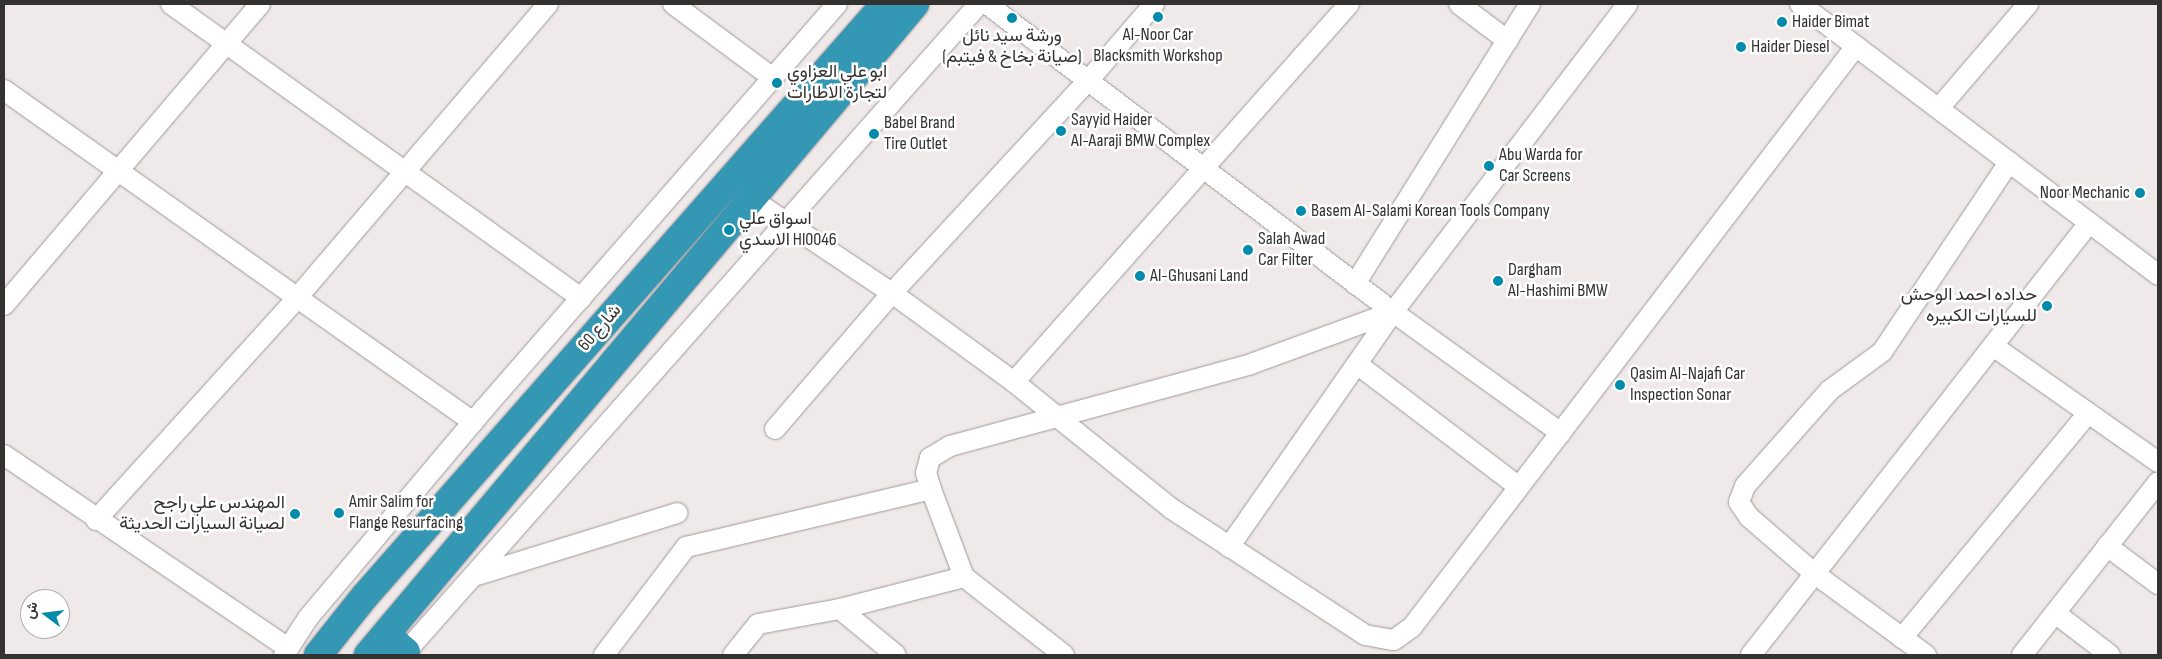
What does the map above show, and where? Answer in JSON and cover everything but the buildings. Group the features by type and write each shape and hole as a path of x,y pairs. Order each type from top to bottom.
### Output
{"highway":[{"name":"شارع 60","path":"318,655 365,596 885,4"},
{"name":"شارع 60","path":"391,650 750,198 916,4"}],"street":[{"path":"171,4 581,298"},
{"path":"4,305 260,4"},
{"path":"96,520 296,298 548,4"},
{"path":"672,4 773,78"},
{"path":"4,455 286,651 308,618 473,422 837,4"},
{"path":"391,650 474,576 979,4"},
{"path":"988,4 1087,82 1393,312 1561,433"},
{"path":"775,429 892,293 1087,82 1154,4"},
{"path":"1014,382 1349,4"},
{"path":"1459,4 1508,41"},
{"path":"1356,284 1530,4"},
{"path":"1229,546 1393,312 1628,4"},
{"path":"1800,4 2089,223 2157,270"},
{"path":"1939,108 2028,4"},
{"path":"750,198 892,293 1014,382 1053,416 1172,509 1365,635 1394,640 1412,627 1856,46"},
{"path":"4,90 473,422"},
{"path":"1926,655 1815,574 1749,517 1739,502 1745,486 1830,390 1882,352 2009,162"},
{"path":"1751,655 2089,223"},
{"path":"1064,655 964,578 931,489 927,465 935,452 1053,416 1251,364 1393,312"},
{"path":"1993,346 2158,462"},
{"path":"1356,364 1519,487"},
{"path":"1902,638 2088,413"},
{"path":"2022,655 2158,482"},
{"path":"604,655 686,547 931,489"},
{"path":"474,576 677,513"},
{"path":"2107,546 2158,584"},
{"path":"740,653 758,624 840,610 964,578"},
{"path":"840,610 896,655"},
{"path":"2055,613 2110,655"}],"place":[{"name":"Al-Noor Car Blacksmith Workshop","path":"1158,17"},
{"name":"ورشة سيد نائل (صيانة بخاخ & فيتبم)","path":"1012,18"},
{"name":"Haider Bimat","path":"1782,22"},
{"name":"Haider Diesel","path":"1741,47"},
{"name":"ابو علي العزاوي لتجارة الاطارات","path":"777,83"},
{"name":"Sayyid Haider Al-Aaraji BMW Complex","path":"1061,131"},
{"name":"Babel Brand Tire Outlet","path":"874,134"},
{"name":"Abu Warda for Car Screens","path":"1489,166"},
{"name":"Noor Mechanic","path":"2140,193"},
{"name":"Basem Al-Salami Korean Tools Company","path":"1301,211"},
{"name":"اسواق علي الاسدي Hl0046","path":"729,230"},
{"name":"Salah Awad Car Filter","path":"1248,250"},
{"name":"Al-Ghusani Land","path":"1140,276"},
{"name":"Dargham Al-Hashimi BMW","path":"1498,281"},
{"name":"حداده احمد الوحش للسيارات الكبيره","path":"2047,306"},
{"name":"Qasim Al-Najafi Car Inspection Sonar","path":"1620,385"},
{"name":"Amir Salim for Flange Resurfacing","path":"339,513"},
{"name":"المهندس علي راجح لصيانة السيارات الحديثة","path":"295,514"}]}
